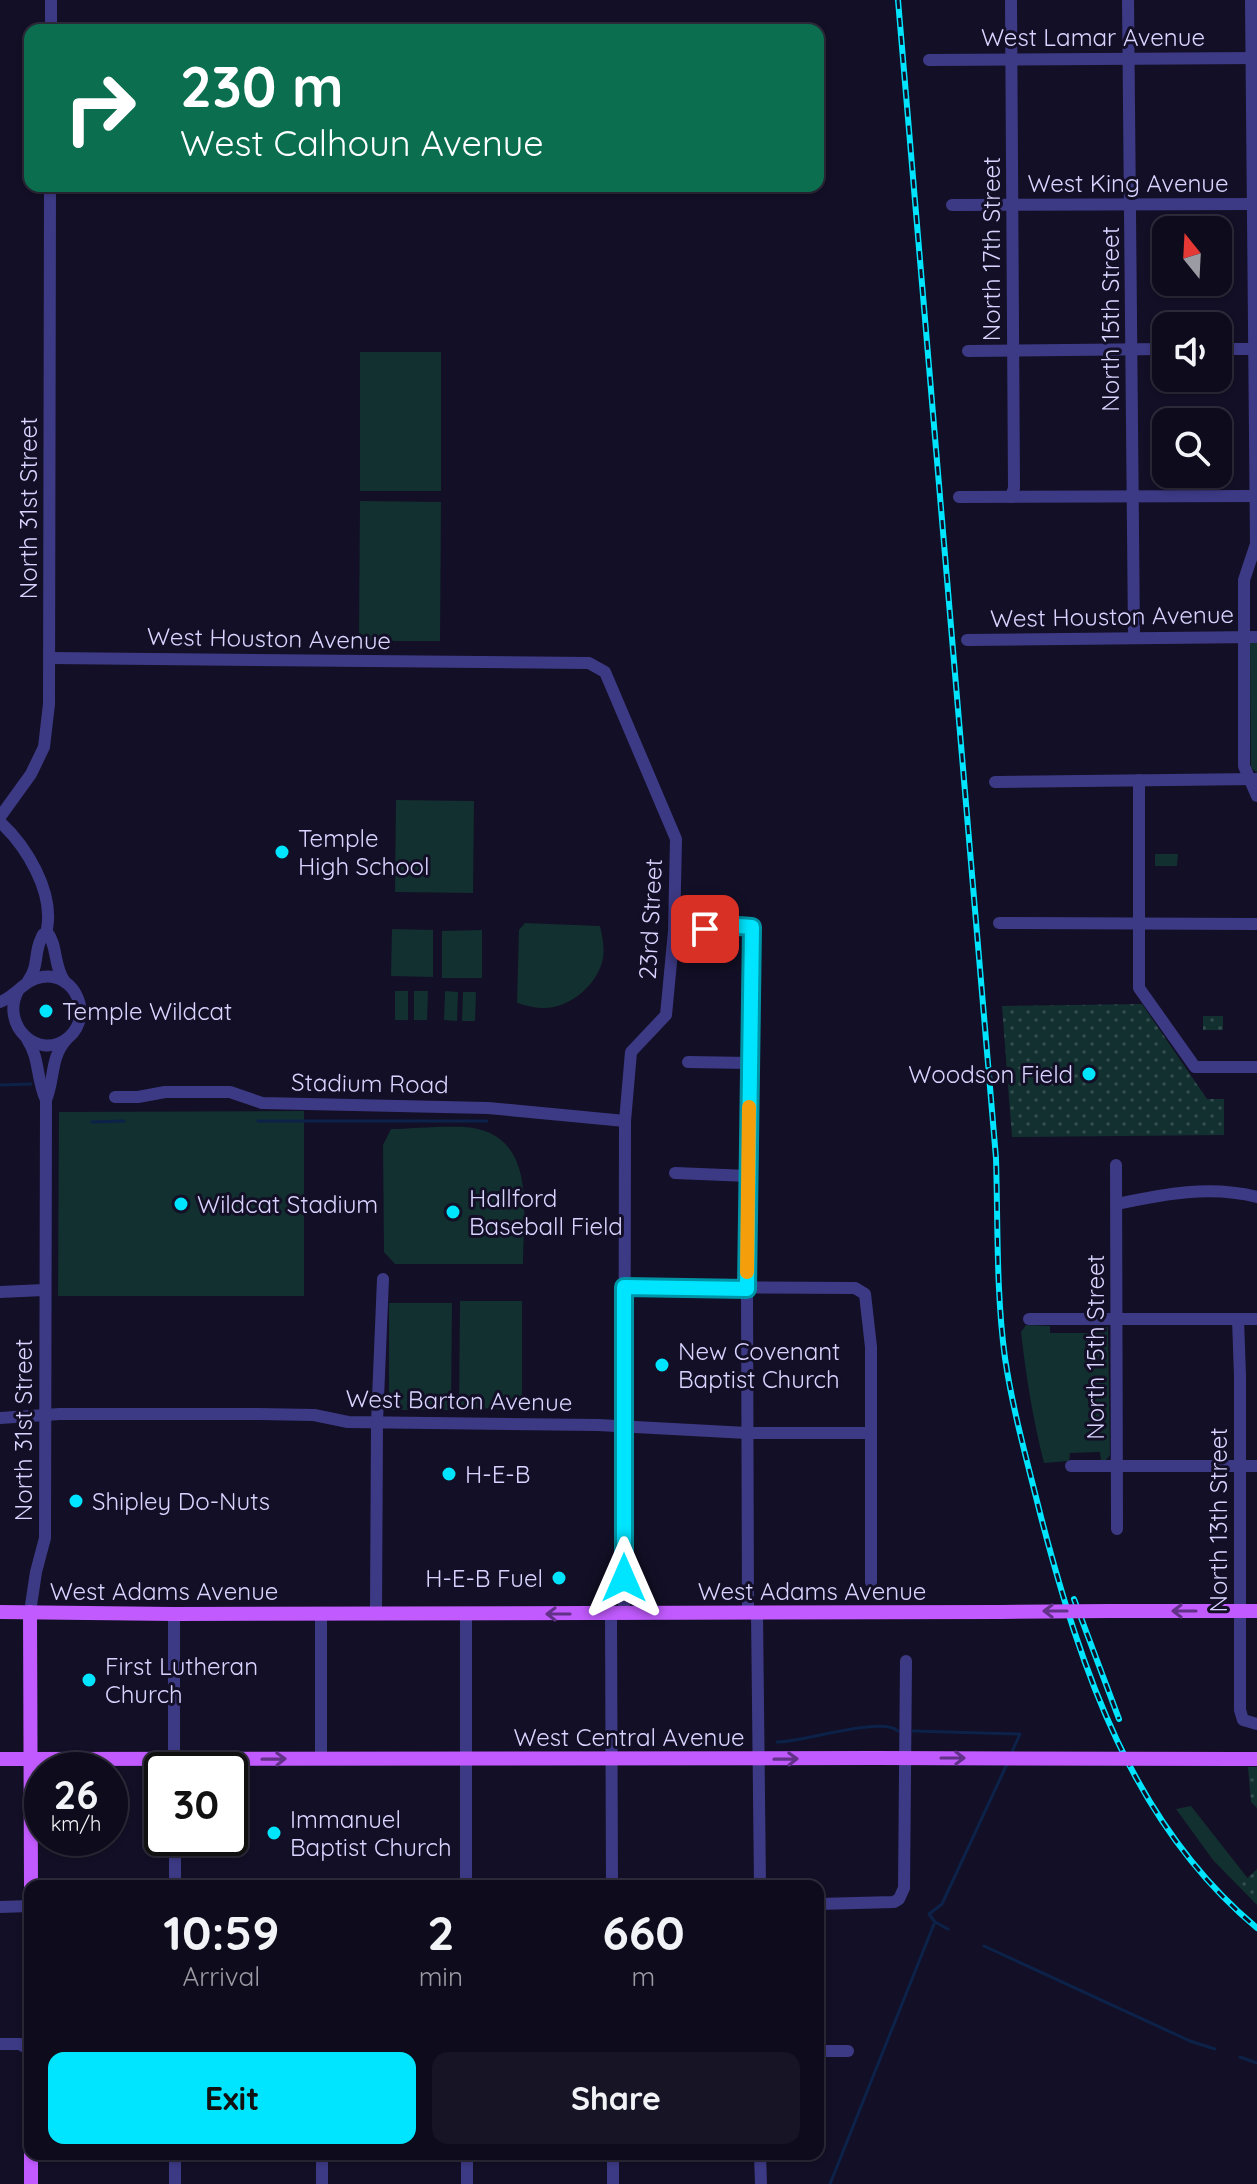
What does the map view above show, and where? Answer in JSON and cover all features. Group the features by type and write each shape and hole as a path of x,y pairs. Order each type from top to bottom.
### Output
{"main road":[{"name":"West Adams Avenue","path":"0,1612 618,1614 1257,1611"},
{"name":"North 31st Street","path":"30,1612 30,1752"},
{"name":"West Central Avenue","path":"248,1762 612,1757 1257,1759"},
{"name":"West Central Avenue","path":"0,1759 24,1758"},
{"name":"North 31st Street","path":"31,1856 31,1880"},
{"path":"31,2160 31,2184"}],"street":[{"path":"51,0 51,24"},
{"name":"North 17th Street","path":"1011,0 1014,351 1014,488 1011,497"},
{"name":"North 15th Street","path":"1128,0 1134,637"},
{"path":"1251,0 1254,58 1252,349 1256,544 1244,580 1250,637 1244,766 1254,779 1257,796"},
{"name":"West Lamar Avenue","path":"929,60 1254,58"},
{"name":"North 31st Street","path":"50,192 49,704 44,747 31,774 0,820 34,864 47,906 47,932 53,940 56,966 65,982"},
{"name":"West King Avenue","path":"952,205 1255,204"},
{"path":"968,351 1152,349"},
{"path":"1232,349 1252,349"},
{"path":"959,497 1256,496"},
{"name":"West Houston Avenue","path":"967,640 1250,637"},
{"name":"West Houston Avenue","path":"50,658 489,662"},
{"name":"23rd Street","path":"489,662 589,663 605,672 676,839 674,931 666,1015 631,1052 625,1121 624,1428 612,1757 612,1880"},
{"path":"995,782 1254,779"},
{"path":"1139,780 1139,988 1195,1067 1257,1067"},
{"path":"999,923 1257,924"},
{"path":"705,929 724,925 752,927 747,1433 759,1759 760,1880"},
{"name":"North 31st Street","path":"28,981 36,968 40,940 47,932"},
{"path":"0,1002 28,981 49,976 65,982 78,996 81,1007 76,1030 67,1039 45,1046 0,1020"},
{"path":"18,991 12,1019 23,1036"},
{"name":"North 31st Street","path":"23,1036 34,1050 39,1086 46,1100"},
{"name":"North 31st Street","path":"30,1612 45,1538 46,1100 52,1086 56,1055 67,1039"},
{"path":"688,1062 749,1063"},
{"name":"Stadium Road","path":"115,1097 165,1092 230,1092 262,1103 488,1108 625,1121"},
{"name":"North 15th Street","path":"1116,1165 1117,1529"},
{"path":"675,1173 749,1176"},
{"path":"1117,1204 1180,1192 1216,1191 1257,1197"},
{"path":"376,1612 377,1422 383,1279"},
{"path":"624,1287 855,1288 865,1294 871,1347 871,1582"},
{"path":"0,1292 44,1290"},
{"path":"1029,1319 1257,1319"},
{"name":"North 13th Street","path":"1238,1319 1240,1710 1243,1720 1257,1724"},
{"name":"West Barton Avenue","path":"0,1418 60,1414 259,1414 314,1415 348,1422 598,1425 747,1433 870,1433"},
{"path":"1071,1466 1257,1466"},
{"path":"321,1613 321,1759"},
{"path":"174,1614 174,1752"},
{"path":"466,1614 466,1880"},
{"path":"824,1904 899,1899 904,1888 906,1661"},
{"path":"175,1856 175,1880"},
{"path":"0,1907 24,1906"},
{"path":"0,2044 24,2046"},
{"path":"824,2051 848,2051"},
{"path":"175,2160 175,2184"},
{"path":"322,2160 322,2184"},
{"path":"467,2160 467,2184"},
{"path":"613,2160 613,2184"},
{"path":"760,2160 761,2184"}],"green space":[{"path":"360,352 441,352 441,491 360,491"},
{"path":"360,501 441,502 440,641 359,641"},
{"path":"1250,643 1257,643 1257,773 1251,768"},
{"path":"396,800 474,801 473,893 395,892"},
{"path":"1155,854 1178,854 1177,866 1155,866"},
{"path":"525,923 600,926 603,958 595,977 581,994 552,1007 517,1003 519,930"},
{"path":"392,929 433,930 433,977 391,976"},
{"path":"482,930 482,978 442,978 442,931"},
{"path":"395,991 408,991 408,1020 395,1020"},
{"path":"414,991 428,991 427,1020 414,1020"},
{"path":"445,991 458,992 457,1021 444,1020"},
{"path":"463,992 476,992 475,1021 462,1021"},
{"name":"Woodson Field","path":"1142,1004 1207,1099 1224,1099 1224,1135 1012,1137 1002,1006"},
{"path":"1203,1016 1223,1016 1223,1030 1203,1030"},
{"name":"Wildcat Stadium","path":"304,1111 304,1296 58,1296 59,1112"},
{"name":"Hallford Baseball Field","path":"391,1129 478,1129 497,1137 510,1149 523,1184 523,1264 395,1264 384,1252 383,1145"},
{"path":"460,1301 522,1301 522,1409 459,1408"},
{"path":"389,1303 452,1303 451,1410 389,1410"},
{"path":"1026,1325 1050,1326 1050,1333 1100,1333 1100,1326 1108,1327 1110,1455 1106,1460 1101,1460 1100,1452 1070,1453 1069,1461 1044,1463 1023,1348 1021,1332"},
{"path":"1248,1767 1257,1767 1257,1808 1251,1802"},
{"path":"1191,1806 1257,1890 1257,1905 1213,1860 1176,1809"},
{"path":"1257,1869 1257,1902 1240,1885"}],"waterway":[{"path":"0,1085 31,1084"},
{"path":"92,1122 124,1121"},
{"path":"258,1121 487,1121"},
{"path":"777,1742 876,1726 898,1731"},
{"path":"913,1731 1020,1734 1011,1754"},
{"path":"948,1929 935,1922 929,1914 942,1904 1007,1764"},
{"path":"830,2184 934,1924"},
{"path":"984,1946 1190,2041 1215,2049"},
{"path":"1240,2057 1257,2063"}],"railway":[{"path":"898,0 996,1158 1000,1308 1008,1378 1041,1517 1074,1631 1117,1740 1144,1792 1176,1841 1213,1887 1257,1928"},
{"path":"1074,1599 1119,1719"}],"slow traffic":[{"path":"747,1272 749,1107"}],"place":[{"name":"Temple High School","path":"282,852"},
{"name":"Temple Wildcat","path":"46,1011"},
{"name":"Woodson Field","path":"1089,1074"},
{"name":"Wildcat Stadium","path":"181,1204"},
{"name":"Hallford Baseball Field","path":"453,1212"},
{"name":"New Covenant Baptist Church","path":"662,1365"},
{"name":"H-E-B","path":"449,1474"},
{"name":"Shipley Do-Nuts","path":"76,1501"},
{"name":"H-E-B Fuel","path":"559,1578"},
{"name":"First Lutheran Church","path":"89,1680"},
{"name":"Immanuel Baptist Church","path":"274,1833"}],"route":[{"path":"624,1578 624,1287 747,1289 752,927 724,925 705,929"}]}
